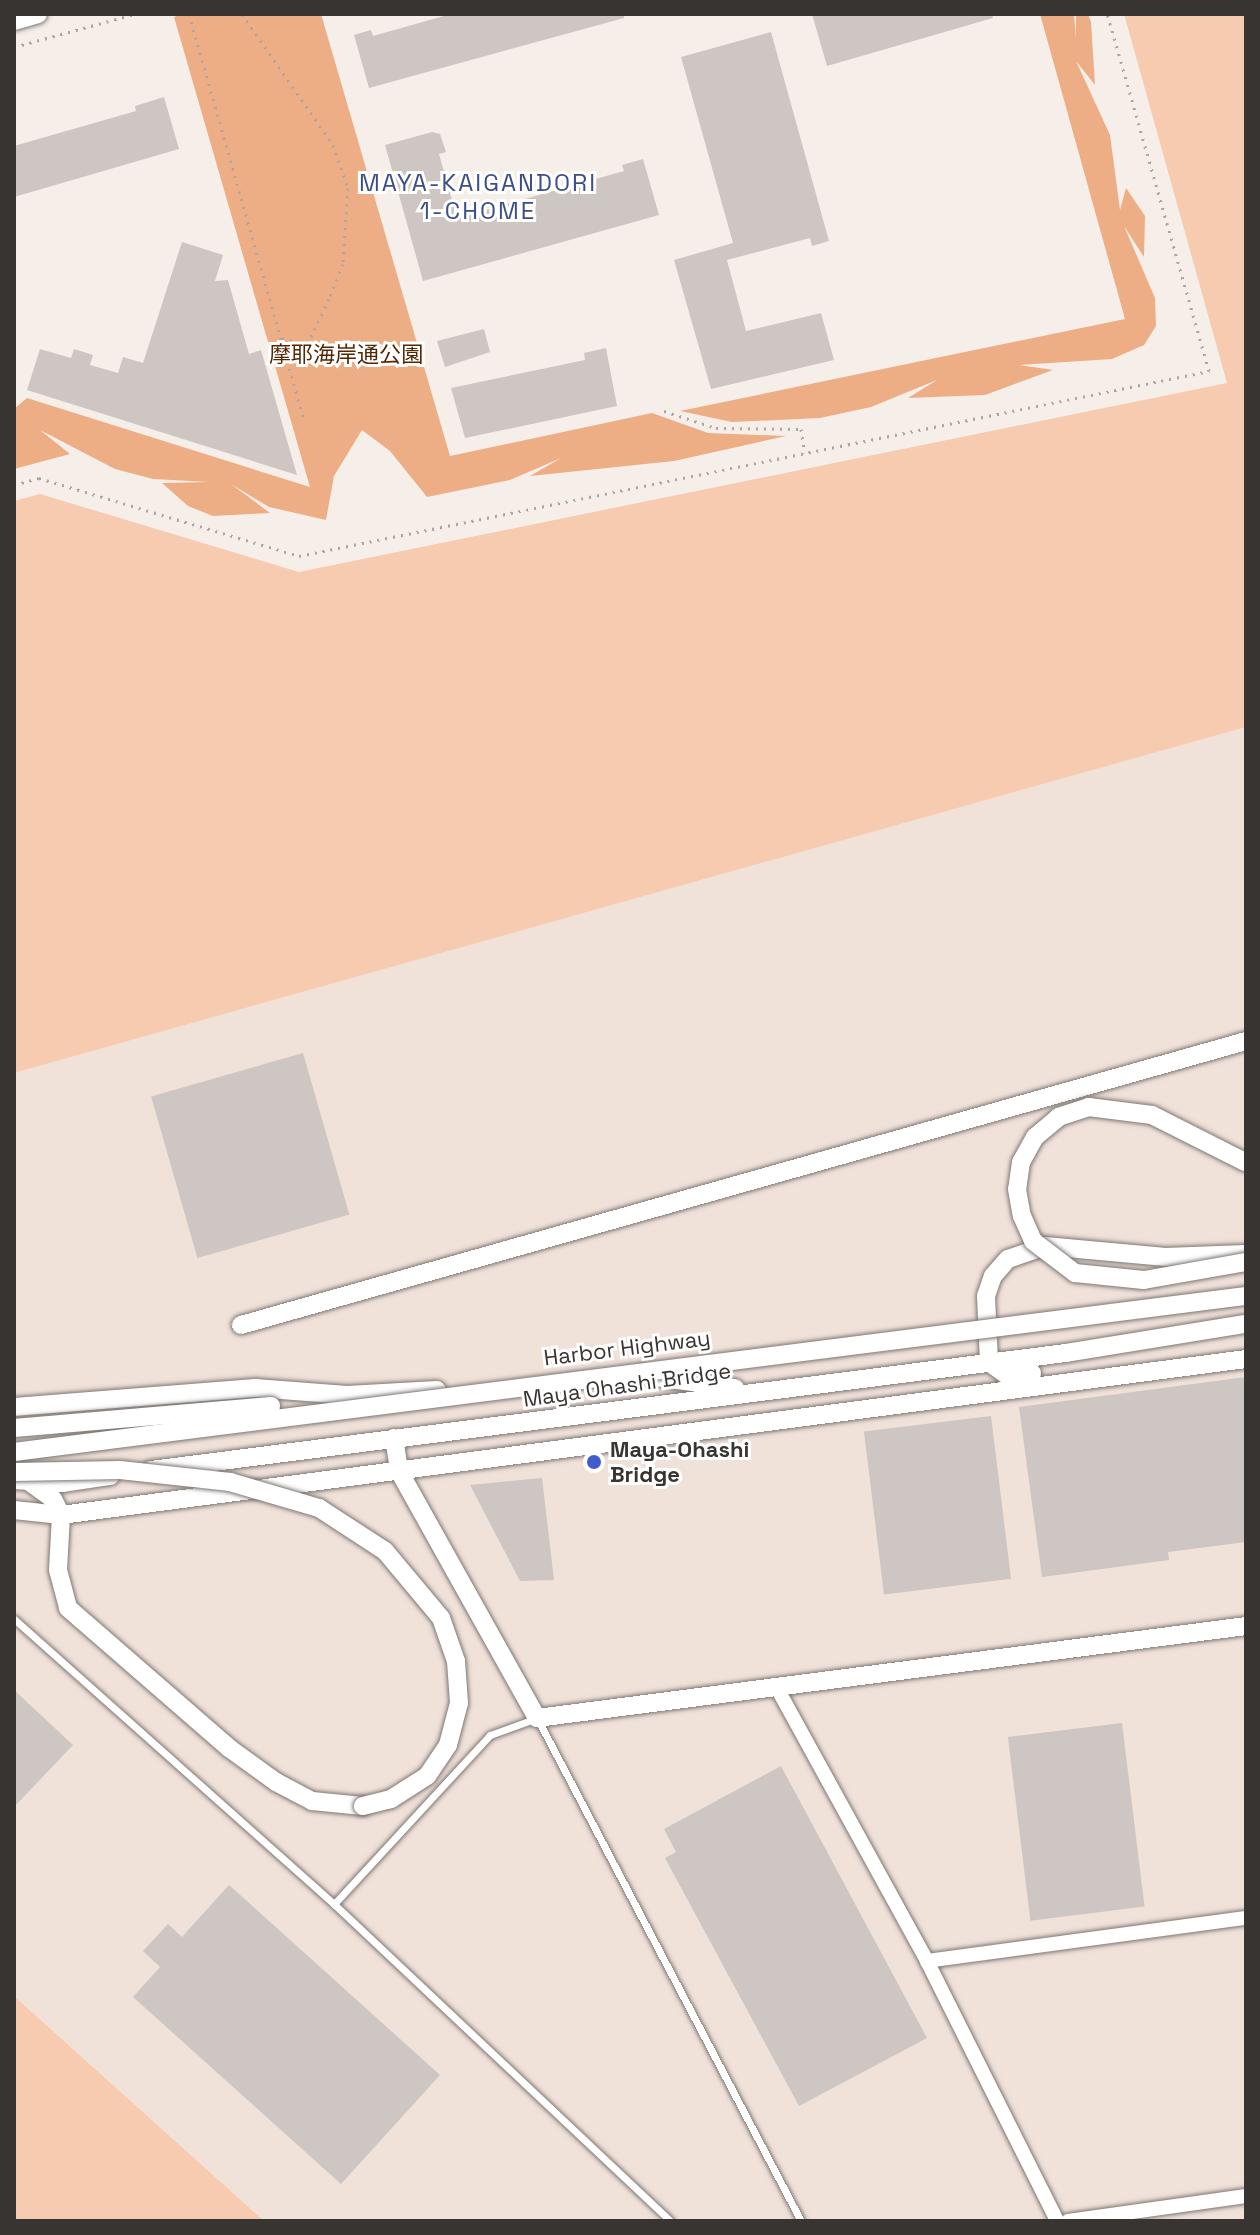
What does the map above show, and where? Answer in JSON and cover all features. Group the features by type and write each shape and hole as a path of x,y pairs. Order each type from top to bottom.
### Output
{"street":[{"path":"14,21 38,14"},
{"path":"241,1325 1246,1041"},
{"path":"1245,1162 1152,1115 1089,1107 1059,1117 1035,1137 1021,1162 1017,1189 1033,1241 1075,1273 1144,1280 1246,1262"},
{"path":"1246,1254 1130,1254 1045,1246 1008,1259 993,1276 986,1296 989,1362 1008,1376 1179,1354 1246,1358"},
{"name":"Harbor Highway","path":"14,1428 310,1402 1246,1285"},
{"name":"Harbor Highway","path":"14,1452 1246,1296"},
{"name":"Maya Ohashi Bridge","path":"23,1482 989,1362 1246,1324"},
{"path":"14,1510 61,1515 1246,1358"},
{"path":"14,1407 156,1392 255,1388 370,1395 632,1374 762,1391"},
{"path":"394,1438 399,1471 537,1718 1246,1626"},
{"path":"14,1472 120,1470 230,1482 319,1508 385,1551 441,1618 456,1661 459,1703 448,1745 427,1776 391,1799 363,1806 312,1801 276,1782 110,1648 68,1608 58,1570 61,1515 53,1499 23,1482"},
{"path":"777,1688 927,1961 1057,2221"},
{"path":"927,1961 1246,1918"},
{"path":"1068,2221 1246,2196"}],"lane":[{"path":"14,1619 334,1904 670,2221"},
{"path":"334,1904 490,1735 537,1718 801,2221"}],"path":[{"path":"14,47 135,14"},
{"path":"189,14 303,417"},
{"path":"242,14 333,145 348,188 343,264 329,299 307,345 280,338"},
{"path":"14,485 39,478 299,556 1209,371 1107,14"},
{"path":"664,411 716,428 801,429 805,453"}],"shaded area":[{"path":"1124,14 1246,14 1246,727 14,1073 14,501 40,494 299,572 1227,383"},
{"path":"1246,727 1246,2221 264,2221 14,1996 14,1073"},
{"path":"14,1996 264,2221 14,2221"}],"green space":[{"name":"摩耶海岸通公園","path":"183,14 321,14 450,456 652,413 708,433 786,436 674,461 530,476 561,458 510,480 427,497 390,451 362,430 334,476 326,520 269,507 231,484 270,513 213,516 188,506 162,483 209,482 153,479 115,469 40,430 70,454 14,469 14,409 27,398 310,487 174,17"},
{"path":"1040,14 1074,14 1076,38 1076,14 1088,14 1091,22 1095,85 1076,61 1110,135 1120,210 1126,188 1145,216 1144,257 1124,226 1155,298 1156,326 1144,345 1112,359 1019,365 1053,370 985,395 908,398 937,380 871,407 820,418 732,422 680,411 1125,319"}],"building":[{"path":"451,14 624,14 624,18 369,88 354,35 371,30 373,36"},
{"path":"812,14 992,14 993,18 827,66"},
{"path":"771,32 829,241 812,246 810,238 727,260 746,331 821,313 834,360 711,389 674,260 733,243 681,57"},
{"path":"164,97 179,149 14,197 14,146 136,111 135,106"},
{"path":"432,132 440,134 446,152 439,154 457,218 624,171 622,165 643,159 659,215 423,281 385,145"},
{"path":"182,242 223,255 215,281 228,280 249,354 261,350 297,475 27,390 40,349 71,358 74,349 93,355 90,365 118,373 123,357 143,363"},
{"path":"484,329 490,352 445,367 437,341"},
{"path":"606,348 617,406 465,438 451,388 585,360 584,353"},
{"path":"303,1053 349,1214 197,1258 151,1097"},
{"path":"1246,1377 1246,1542 1168,1552 1169,1560 1042,1577 1019,1407"},
{"path":"991,1416 1011,1579 884,1594 864,1432"},
{"path":"542,1478 554,1580 520,1581 470,1485"},
{"path":"14,1690 73,1745 14,1807"},
{"path":"1122,1723 1145,1907 1030,1921 1008,1737"},
{"path":"781,1766 927,2038 799,2106 665,1858 676,1852 664,1829"},
{"path":"229,1885 440,2075 341,2184 133,1997 160,1967 143,1951 168,1924 182,1937"}],"place":[{"name":"Maya-Ohashi Bridge","path":"594,1462"}],"district":[{"name":"MAYA-KAIGANDORI 1-CHOME","path":"478,197"}]}
